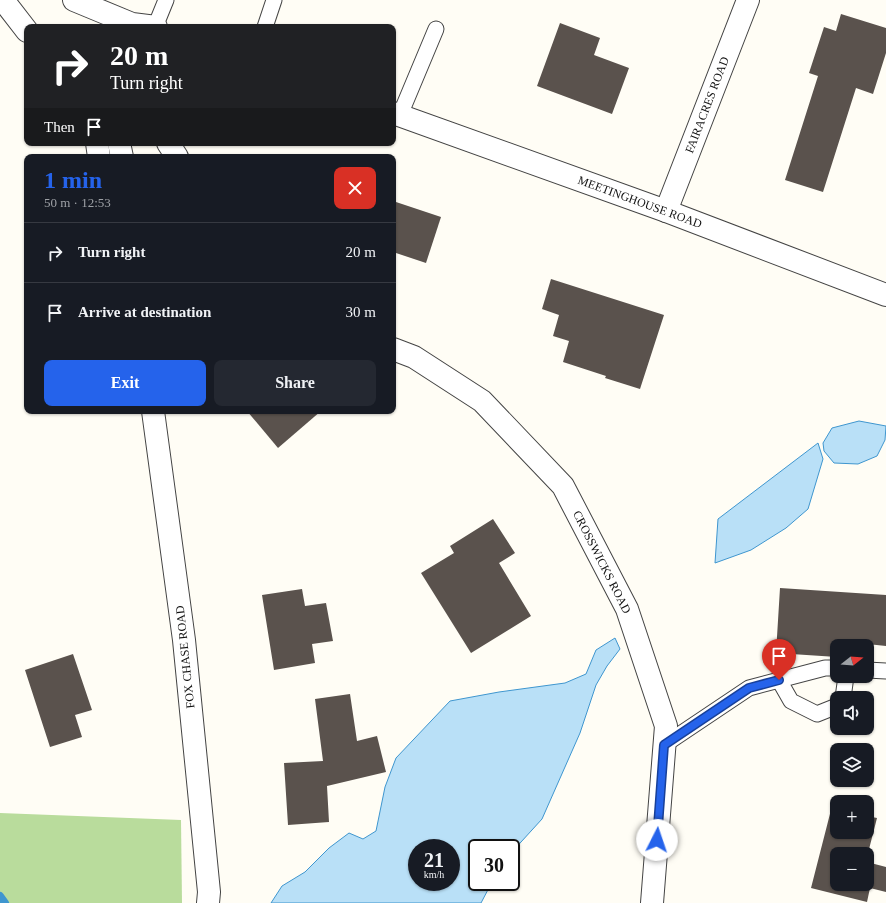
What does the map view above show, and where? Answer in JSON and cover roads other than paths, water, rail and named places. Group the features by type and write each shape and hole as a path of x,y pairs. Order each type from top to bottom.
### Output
{"street":[{"path":"3,0 24,27"},
{"path":"74,0 109,21 123,24"},
{"name":"FAIRACRES ROAD","path":"666,211 748,0"},
{"name":"MEETINGHOUSE ROAD","path":"396,114 666,211 886,294"},
{"name":"CROSSWICKS ROAD","path":"396,350 414,357 482,401 563,486 627,608 666,726 652,903"},
{"name":"FOX CHASE ROAD","path":"153,414 184,640 209,892 208,903"}],"lane":[{"path":"157,24 166,0"},
{"path":"266,24 274,0"},
{"path":"396,114 436,29"},
{"path":"664,745 749,688 830,668"},
{"path":"874,670 886,671"},
{"path":"779,680 792,701 817,714 830,709"}],"water":[{"path":"859,421 886,426 885,440 877,456 858,464 834,463 824,451 823,443 832,428"},
{"path":"818,443 823,459 808,509 786,528 751,550 715,563 718,519"},
{"path":"615,638 620,649 607,666 596,685 580,733 542,819 520,843 520,839 468,839 468,891 487,891 481,903 271,903 282,886 305,872 329,848 349,833 363,839 376,831 385,787 396,758 450,701 499,692 565,683 586,674 596,650"}],"waterway":[{"path":"0,896 5,903"}]}
